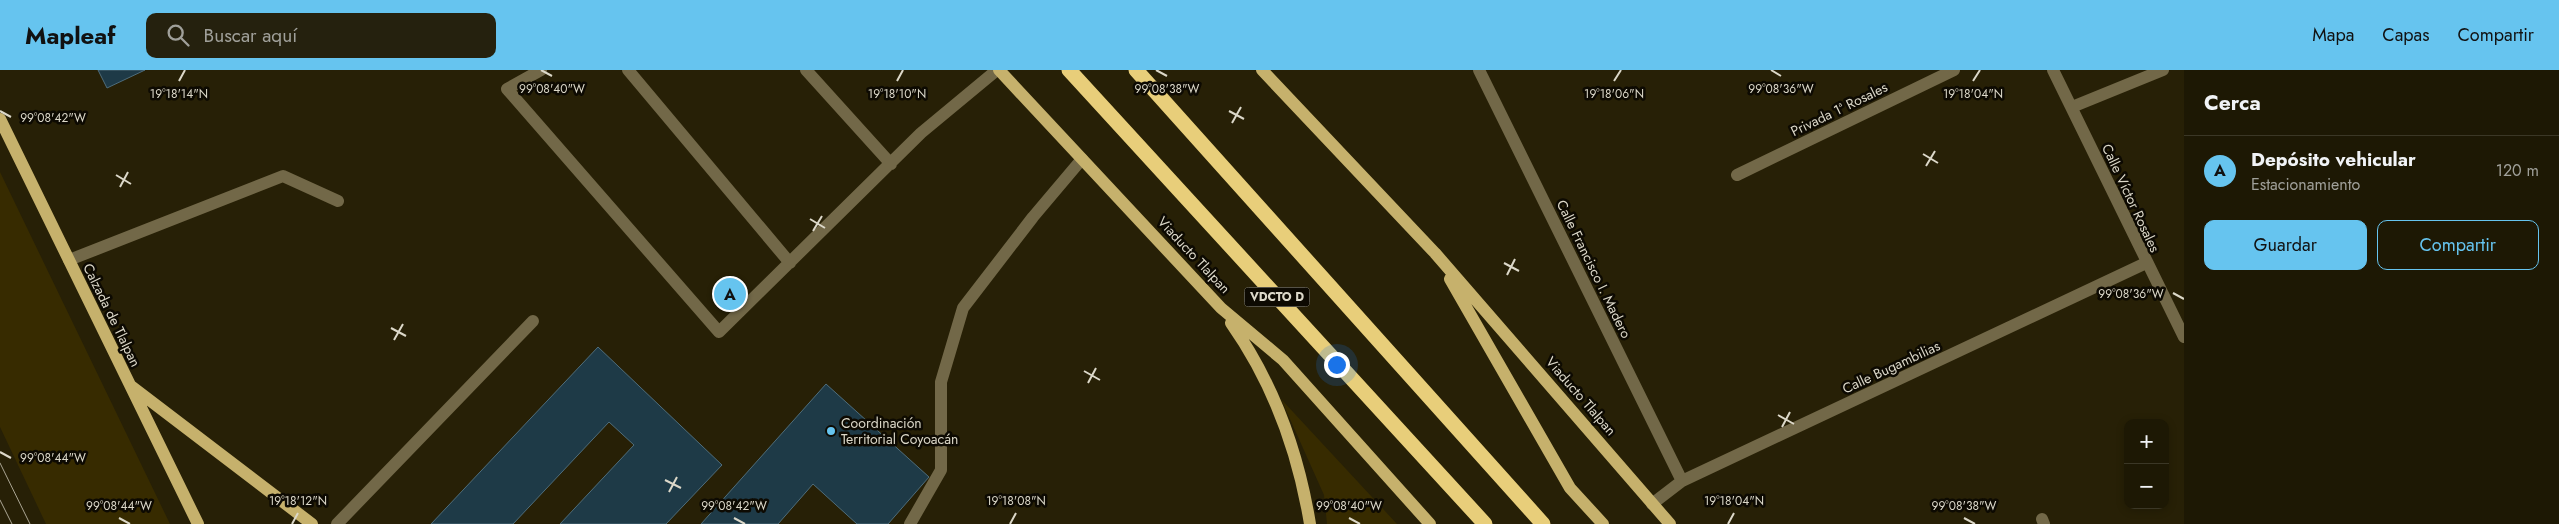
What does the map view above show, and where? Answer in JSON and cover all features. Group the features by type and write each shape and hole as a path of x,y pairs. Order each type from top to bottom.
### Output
{"highway":[{"name":"VDCTO D","path":"1069,70 1485,524"},
{"name":"VDCTO D","path":"1136,70 1543,524"}],"main road":[{"name":"Viaducto Tlalpan","path":"998,70 1221,308 1283,360 1430,524"},
{"name":"Viaducto Tlalpan","path":"1262,70 1435,253 1670,524"},
{"name":"Calzada de Tlalpan","path":"0,119 198,524"},
{"path":"1435,253 1570,488 1603,524"},
{"path":"1221,308 1248,348 1278,407 1292,442 1310,524"},
{"path":"129,384 312,524"}],"street":[{"path":"541,70 507,89 719,332 921,133 998,70"},
{"path":"628,70 790,263"},
{"path":"806,70 891,164"},
{"name":"Calle Francisco I. Madero","path":"1479,70 1682,481"},
{"name":"Privada 1ª Rosales","path":"1737,175 1954,70"},
{"name":"Calle Víctor Rosales","path":"2053,70 2146,263 2179,317 2184,337"},
{"path":"2072,107 2163,70"},
{"path":"910,524 941,470 941,382 963,308 1033,217 1082,159"},
{"path":"69,260 283,176 338,201"},
{"name":"Calle Bugambilias","path":"1652,504 1682,481 2146,263"},
{"path":"338,524 533,321"}],"shaded area":[{"path":"0,172 170,524 46,524 0,427"},
{"path":"1281,399 1397,524 1327,524 1324,495"}],"building":[{"path":"98,70 145,70 107,88"},
{"path":"598,347 722,465 666,524 560,524 634,445 609,422 513,524 431,524"},
{"name":"Coordinación Territorial Coyoacán","path":"826,384 929,477 888,524 857,524 813,484 778,524 701,524"}],"tram line":[{"path":"0,463 30,524"},
{"path":"0,500 12,524"}],"place":[{"name":"Depósito vehicular","path":"730,294"},
{"name":"Coordinación Territorial Coyoacán","path":"831,431"}]}
